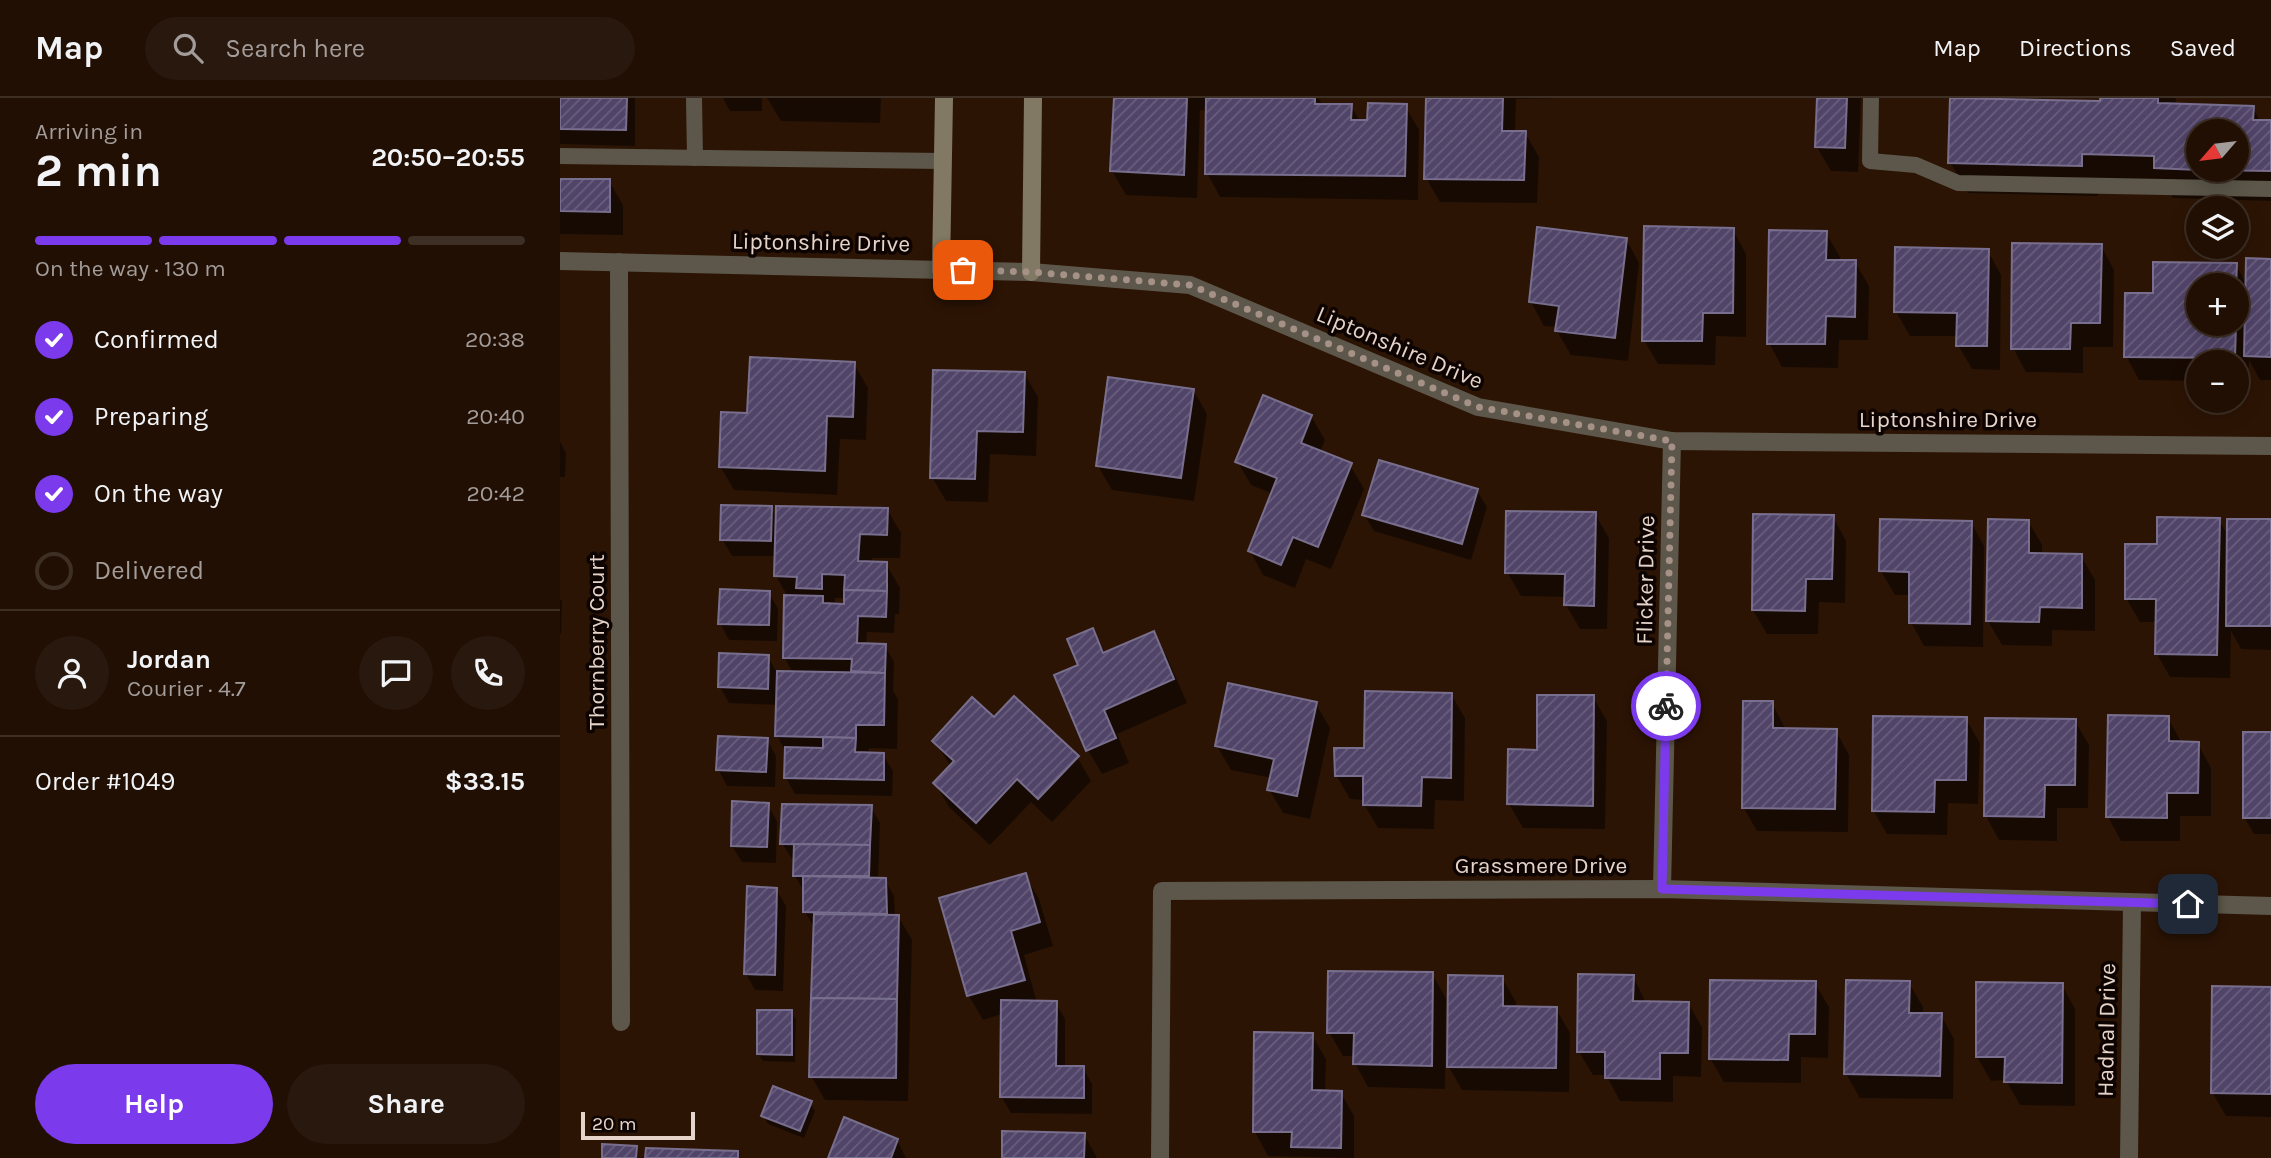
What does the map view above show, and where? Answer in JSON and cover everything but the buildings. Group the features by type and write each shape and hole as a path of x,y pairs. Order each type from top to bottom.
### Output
{"street":[{"path":"941,270 944,98"},
{"path":"1031,272 1033,98"},
{"name":"Liptonshire Drive","path":"560,261 1031,272 1190,285 1478,407 1672,441 2271,446"},
{"name":"Thornberry Court","path":"620,262 621,1022"},
{"name":"Flicker Drive","path":"1662,889 1672,441"},
{"name":"Grassmere Drive","path":"1160,1158 1162,891 1662,889 2271,906"},
{"name":"Hadnal Drive","path":"2129,1158 2132,903"}],"lane":[{"path":"694,98 695,158"},
{"path":"1871,98 1870,161 1916,165 1958,183 2271,189"},
{"path":"560,156 943,161"}],"way so far":[{"path":"963,270 1031,272 1190,285 1478,407 1672,441 1666,706"}],"route":[{"path":"1666,706 1662,889 2188,904"}]}
